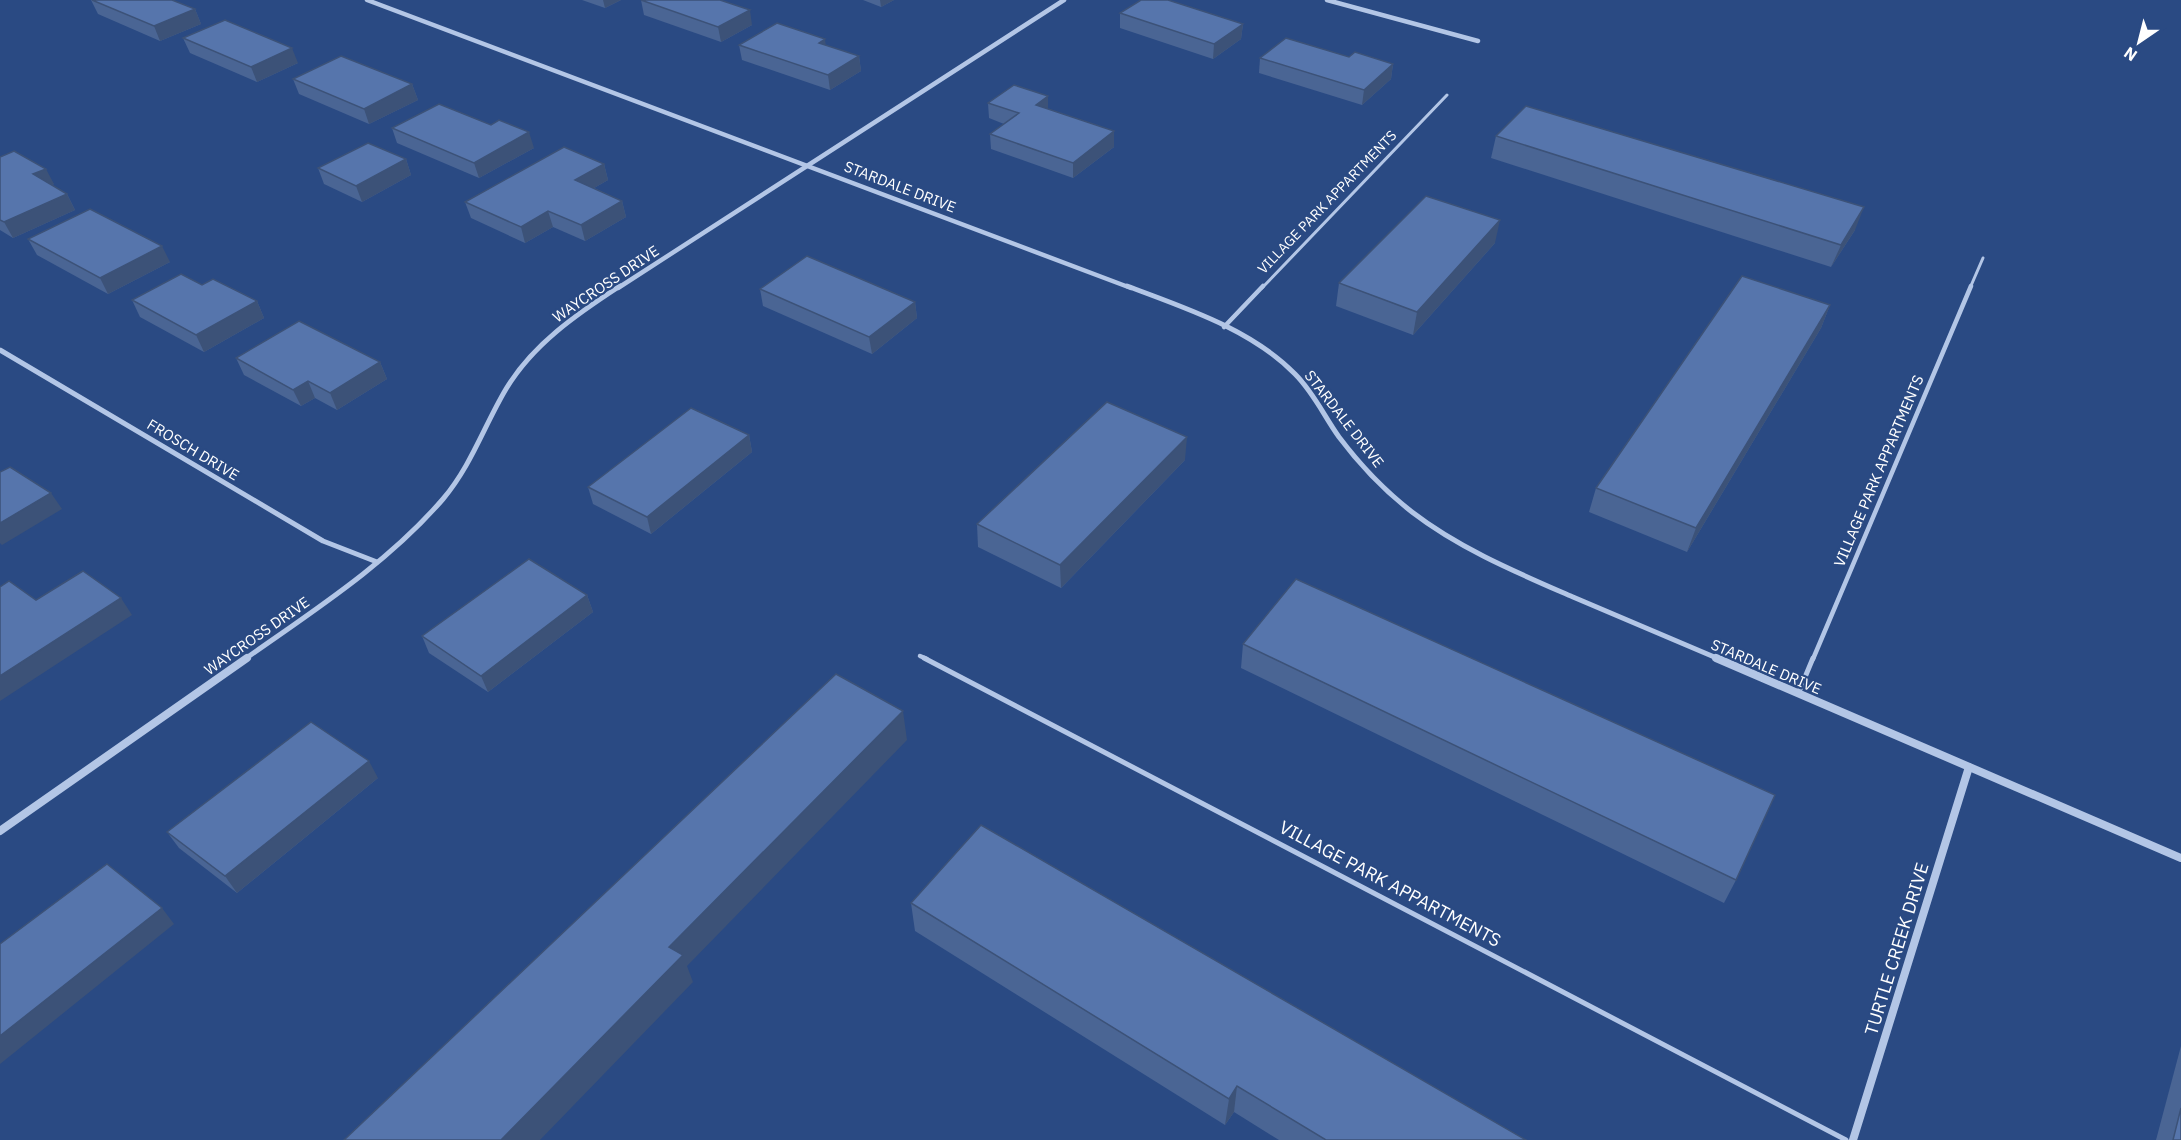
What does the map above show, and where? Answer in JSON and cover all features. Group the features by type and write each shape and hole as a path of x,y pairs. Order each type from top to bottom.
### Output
{"street":[{"name":"STARDALE DRIVE","path":"367,0 1151,294 1258,343 1306,386 1338,435 1360,463 1387,491 1426,521 1471,549 1523,575 2181,858"},
{"name":"WAYCROSS DRIVE","path":"0,831 328,601 377,562 421,522 456,483 473,456 505,389 536,349 580,312 810,166 1064,0"},
{"path":"1327,0 1478,41"},
{"name":"FROSCH DRIVE","path":"0,350 323,541 346,552 377,562"},
{"name":"TURTLE CREEK DRIVE","path":"1853,1140 1969,767"}],"lane":[{"name":"VILLAGE PARK APPARTMENTS","path":"1224,327 1447,95"},
{"name":"VILLAGE PARK APPARTMENTS","path":"1798,694 1983,258"},
{"name":"VILLAGE PARK APPARTMENTS","path":"920,656 1846,1140"}],"building":[{"path":"92,0 172,0 195,9 154,26"},
{"path":"641,0 720,0 750,10 718,27"},
{"path":"1141,0 1168,0 1243,24 1214,44 1120,13"},
{"path":"225,20 292,48 251,67 183,38"},
{"path":"777,23 825,39 819,43 859,56 828,75 739,45"},
{"path":"1286,38 1349,57 1355,52 1393,64 1364,90 1260,58"},
{"path":"341,56 412,84 364,109 293,79"},
{"path":"1014,85 1048,96 1036,105 1114,131 1073,163 990,134 1019,113 988,103"},
{"path":"439,104 491,125 499,120 529,132 474,163 392,128"},
{"path":"1526,106 1864,207 1841,245 1496,136"},
{"path":"368,143 406,159 356,186 318,168"},
{"path":"564,147 604,164 575,180 622,201 581,225 548,211 521,227 465,202"},
{"path":"14,151 46,169 33,174 67,194 4,222 0,220 0,157"},
{"path":"1426,196 1500,220 1417,312 1339,283"},
{"path":"90,209 162,246 100,278 28,239"},
{"path":"807,256 915,302 869,337 760,289"},
{"path":"181,274 202,285 213,279 257,301 196,335 132,300"},
{"path":"1742,276 1830,305 1696,528 1596,488"},
{"path":"299,321 380,362 330,393 308,381 293,390 236,358"},
{"path":"1107,402 1187,437 1060,565 977,524"},
{"path":"691,408 749,435 647,517 588,487"},
{"path":"10,467 51,493 0,523 0,472"},
{"path":"529,559 587,595 481,676 422,636"},
{"path":"83,571 121,598 0,676 0,587 9,581 36,600"},
{"path":"1296,579 1775,795 1736,880 1243,644"},
{"path":"836,674 903,711 669,947 683,955 501,1140 344,1140"},
{"path":"311,722 369,761 225,876 167,832"},
{"path":"981,825 1526,1140 1326,1140 1237,1086 1229,1099 911,903"},
{"path":"107,864 162,908 0,1036 0,944"},
{"path":"2181,1108 2181,1140 2173,1140"}]}
